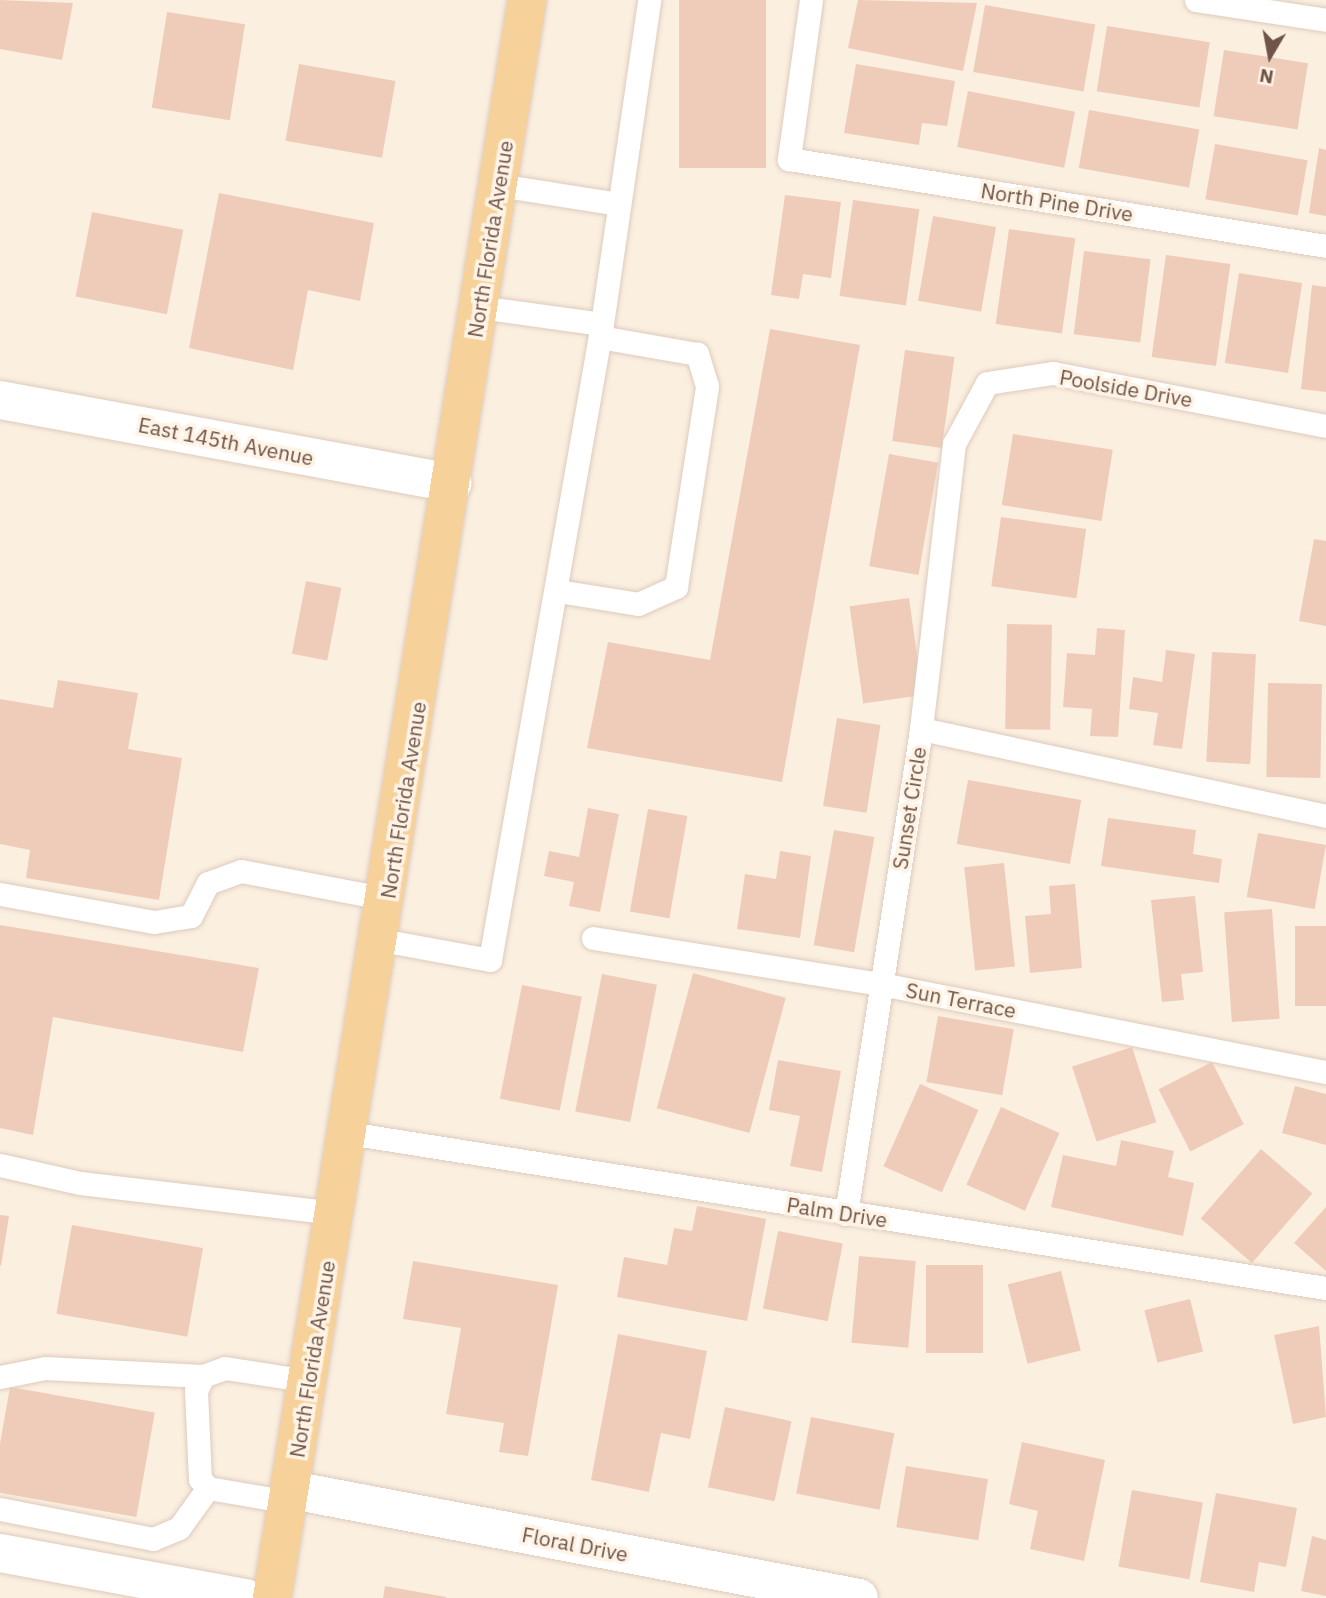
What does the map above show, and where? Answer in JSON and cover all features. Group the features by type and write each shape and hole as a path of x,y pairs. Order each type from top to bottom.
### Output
{"main road":[{"name":"North Florida Avenue","path":"272,1598 381,940 527,0"}],"street":[{"name":"East 145th Avenue","path":"0,400 452,483"},
{"name":"Floral Drive","path":"290,1496 859,1598"},
{"path":"0,1553 246,1598"}],"lane":[{"path":"381,940 490,960 558,591 601,330 649,0"},
{"name":"North Pine Drive","path":"811,0 789,159 1326,246"},
{"path":"1196,0 1326,20"},
{"path":"499,185 618,204"},
{"path":"480,307 601,330 697,354 707,386 676,587 638,604 558,591"},
{"name":"Poolside Drive","path":"921,729 954,444 987,383 1053,373 1326,425"},
{"name":"Sunset Circle","path":"846,1213 921,729 1326,816"},
{"path":"0,894 154,922 191,916 208,883 241,871 387,899"},
{"name":"Sun Terrace","path":"593,938 881,984 1326,1072"},
{"name":"Palm Drive","path":"348,1133 1326,1288"},
{"path":"0,1165 80,1183 335,1213"},
{"path":"0,1377 45,1368 203,1376 225,1368 309,1381"},
{"path":"203,1376 196,1403 200,1479 208,1488 290,1496"},
{"path":"0,1509 153,1539 179,1528 208,1488"}],"building":[{"path":"0,0 73,3 62,60 0,49"},
{"path":"679,0 766,0 766,168 679,168"},
{"path":"858,0 977,3 963,71 848,48"},
{"path":"985,5 1095,24 1083,91 973,72"},
{"path":"167,12 245,24 230,120 152,108"},
{"path":"1107,26 1210,42 1199,107 1097,91"},
{"path":"1224,50 1308,63 1297,129 1214,116"},
{"path":"299,64 396,81 382,158 285,141"},
{"path":"856,64 955,81 947,126 922,123 919,145 844,133"},
{"path":"968,91 1075,112 1064,168 957,147"},
{"path":"1089,110 1199,129 1189,188 1079,168"},
{"path":"1215,144 1308,160 1298,215 1205,199"},
{"path":"1319,148 1326,150 1326,216 1309,213"},
{"path":"219,193 374,223 360,301 308,290 293,370 189,348"},
{"path":"785,195 841,202 831,278 803,274 799,299 771,295"},
{"path":"853,200 919,209 906,305 840,296"},
{"path":"92,212 183,230 167,314 76,296"},
{"path":"933,216 996,227 981,312 918,301"},
{"path":"1009,229 1075,238 1062,333 996,324"},
{"path":"1084,251 1151,259 1140,343 1074,334"},
{"path":"1166,255 1230,264 1216,366 1152,357"},
{"path":"1239,273 1302,283 1288,373 1225,363"},
{"path":"1312,285 1326,287 1326,392 1301,389"},
{"path":"770,329 860,345 782,782 587,748 608,642 710,660"},
{"path":"905,350 955,357 942,448 892,441"},
{"path":"1013,434 1113,450 1101,521 1002,505"},
{"path":"889,454 938,463 918,575 869,566"},
{"path":"1001,517 1086,529 1076,598 991,586"},
{"path":"1314,539 1326,541 1326,626 1299,621"},
{"path":"306,581 341,588 327,661 292,654"},
{"path":"909,598 923,695 863,703 850,606"},
{"path":"1007,624 1052,625 1050,730 1005,729"},
{"path":"1097,628 1125,630 1118,737 1090,736 1092,709 1063,707 1067,653 1095,655"},
{"path":"1166,650 1195,654 1182,749 1153,745 1158,713 1129,709 1133,677 1162,682"},
{"path":"1212,652 1256,654 1250,764 1206,762"},
{"path":"58,680 138,693 128,749 182,758 159,900 26,878 30,850 0,844 0,699 53,708"},
{"path":"1268,683 1322,684 1320,778 1266,777"},
{"path":"837,718 880,725 867,813 823,806"},
{"path":"968,780 1081,800 1070,864 957,844"},
{"path":"588,808 619,814 600,912 569,906 574,882 544,876 549,851 579,857"},
{"path":"648,809 687,816 669,918 630,911"},
{"path":"1108,818 1196,830 1193,854 1222,859 1219,883 1101,866"},
{"path":"834,830 874,837 854,952 814,945"},
{"path":"1258,833 1326,845 1315,909 1247,897"},
{"path":"780,851 811,856 800,938 737,929 745,874 776,879"},
{"path":"1004,863 1015,966 975,971 964,867"},
{"path":"1075,884 1082,968 1030,973 1025,916 1051,914 1049,886"},
{"path":"1195,896 1203,972 1181,974 1184,1000 1162,1002 1151,900"},
{"path":"1272,909 1280,1019 1232,1022 1224,912"},
{"path":"0,925 259,968 243,1052 53,1017 33,1135 0,1128"},
{"path":"1295,926 1326,926 1326,1006 1295,1006"},
{"path":"693,973 786,998 749,1133 657,1108"},
{"path":"602,974 657,985 630,1122 575,1111"},
{"path":"522,985 582,997 560,1111 500,1099"},
{"path":"938,1016 1014,1029 1002,1095 926,1082"},
{"path":"1132,1047 1156,1122 1096,1142 1072,1066"},
{"path":"778,1060 841,1071 822,1172 790,1166 800,1116 769,1110"},
{"path":"1212,1062 1244,1124 1190,1152 1159,1089"},
{"path":"920,1084 978,1110 942,1192 883,1166"},
{"path":"1295,1086 1326,1094 1326,1145 1282,1133"},
{"path":"1001,1107 1059,1133 1025,1211 966,1185"},
{"path":"1121,1140 1174,1151 1168,1177 1194,1183 1183,1236 1051,1207 1063,1155 1116,1166"},
{"path":"1261,1149 1312,1194 1252,1263 1201,1218"},
{"path":"697,1206 766,1219 747,1321 617,1297 624,1257 667,1265 674,1228 692,1231"},
{"path":"1326,1207 1326,1271 1294,1243"},
{"path":"0,1215 9,1216 1,1266 0,1265"},
{"path":"72,1225 203,1248 187,1337 56,1314"},
{"path":"778,1231 843,1244 828,1321 763,1309"},
{"path":"859,1256 916,1261 908,1348 851,1343"},
{"path":"413,1261 558,1285 528,1456 499,1452 504,1423 446,1414 461,1328 403,1319"},
{"path":"926,1265 983,1265 983,1353 926,1353"},
{"path":"1061,1271 1081,1351 1027,1364 1008,1284"},
{"path":"1190,1299 1203,1351 1157,1363 1144,1310"},
{"path":"1319,1326 1326,1417 1293,1424 1274,1335"},
{"path":"618,1334 707,1351 690,1439 661,1433 649,1492 591,1480"},
{"path":"10,1387 155,1413 136,1517 0,1493 0,1444"},
{"path":"725,1407 792,1421 774,1501 708,1487"},
{"path":"811,1417 894,1433 880,1510 796,1494"},
{"path":"1022,1442 1105,1460 1084,1561 1030,1549 1038,1511 1009,1504"},
{"path":"906,1466 988,1479 978,1540 896,1527"},
{"path":"1132,1490 1203,1503 1189,1579 1118,1567"},
{"path":"1216,1493 1297,1508 1286,1567 1259,1562 1254,1592 1200,1582"},
{"path":"1312,1536 1326,1540 1326,1596 1301,1591"},
{"path":"385,1586 446,1597 446,1598 383,1598"}]}
